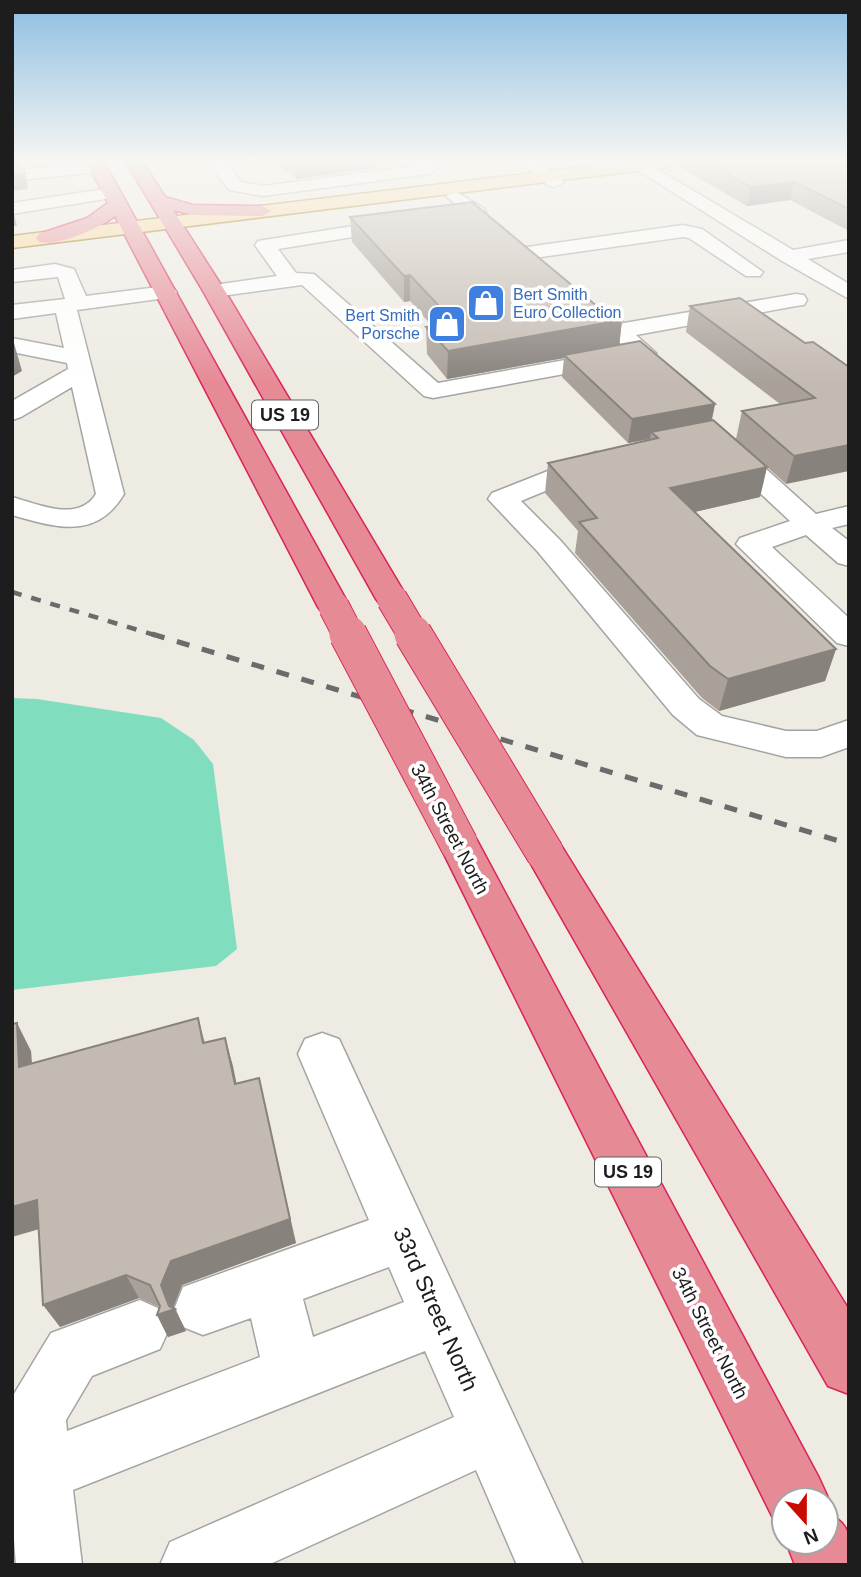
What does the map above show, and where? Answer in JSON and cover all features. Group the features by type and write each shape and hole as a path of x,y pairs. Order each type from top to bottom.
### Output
{"highway":[{"path":"46,238 53,236"},
{"name":"34th Street North","path":"134,236 459,844 790,1486"},
{"name":"US 19","path":"180,236 391,599 849,1365"}],"main road":[{"path":"12,242 80,236"},
{"path":"12,253 111,236"}],"street":[{"path":"290,281 265,245 335,236"},
{"path":"547,270 524,250 645,236"},
{"path":"618,331 796,300 699,236"},
{"path":"755,236 849,293"},
{"path":"753,272 845,250"},
{"path":"12,276 55,270 67,273 79,365 110,494 106,503 97,511 78,517 55,518 12,506"},
{"path":"214,291 307,278 433,391 644,353 597,314"},
{"path":"12,312 166,292"},
{"path":"12,345 79,365"},
{"path":"12,412 79,365"},
{"path":"701,439 714,437 849,557"},
{"path":"625,454 586,462 502,499 549,546 686,707 710,726 786,744 821,744 849,732"},
{"path":"849,515 810,524 751,544 849,636"},
{"name":"33rd Street North","path":"322,1054 550,1565"},
{"path":"203,1307 403,1235"},
{"path":"271,1283 293,1373"},
{"path":"26,1462 293,1373 440,1317"},
{"path":"49,1565 26,1462 35,1415 72,1354 140,1329"},
{"path":"193,1565 491,1432"}],"green space":[{"path":"12,698 37,699 161,718 194,740 213,764 237,949 216,966 12,990"}],"building":[{"name":"Bert Smith Euro Collection","path":"367,236 512,236 604,312 611,311 622,320 448,351 426,327 454,322 410,275 404,276"},
{"path":"740,298 805,343 813,342 849,367 849,445 794,456 742,411 815,398 690,306"},
{"path":"640,341 715,404 632,419 564,355"},
{"path":"713,420 767,467 670,488 836,649 728,679 710,666 579,522 597,518 548,463 658,438 651,432"},
{"path":"198,1018 203,1043 225,1038 235,1084 259,1078 290,1219 171,1261 161,1285 169,1306 175,1309 157,1315 160,1306 150,1285 126,1275 43,1305 37,1200 12,1207 12,1024 17,1023 19,1067"}],"railway":[{"path":"12,592 158,636"},
{"path":"152,634 849,844"}],"place":[{"name":"Bert Smith Euro Collection","path":"486,303"},
{"name":"Bert Smith Porsche","path":"447,324"}]}
